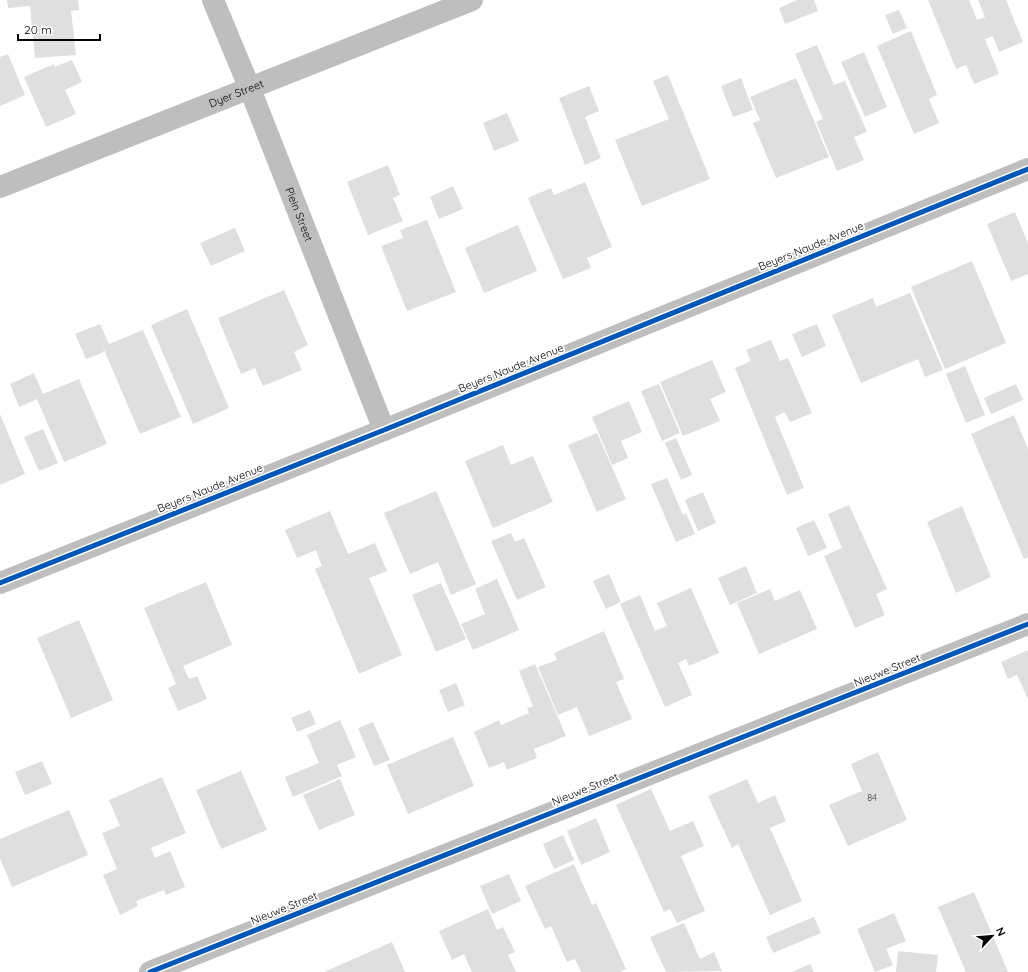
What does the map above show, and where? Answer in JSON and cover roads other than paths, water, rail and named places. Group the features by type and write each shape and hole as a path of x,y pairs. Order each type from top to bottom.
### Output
{"street":[{"name":"Plein Street","path":"213,0 250,89 384,430"},
{"name":"Dyer Street","path":"0,187 472,0"},
{"name":"Beyers Naude Avenue","path":"0,583 384,430 1028,169"},
{"name":"Nieuwe Street","path":"150,972 1028,624"}]}
